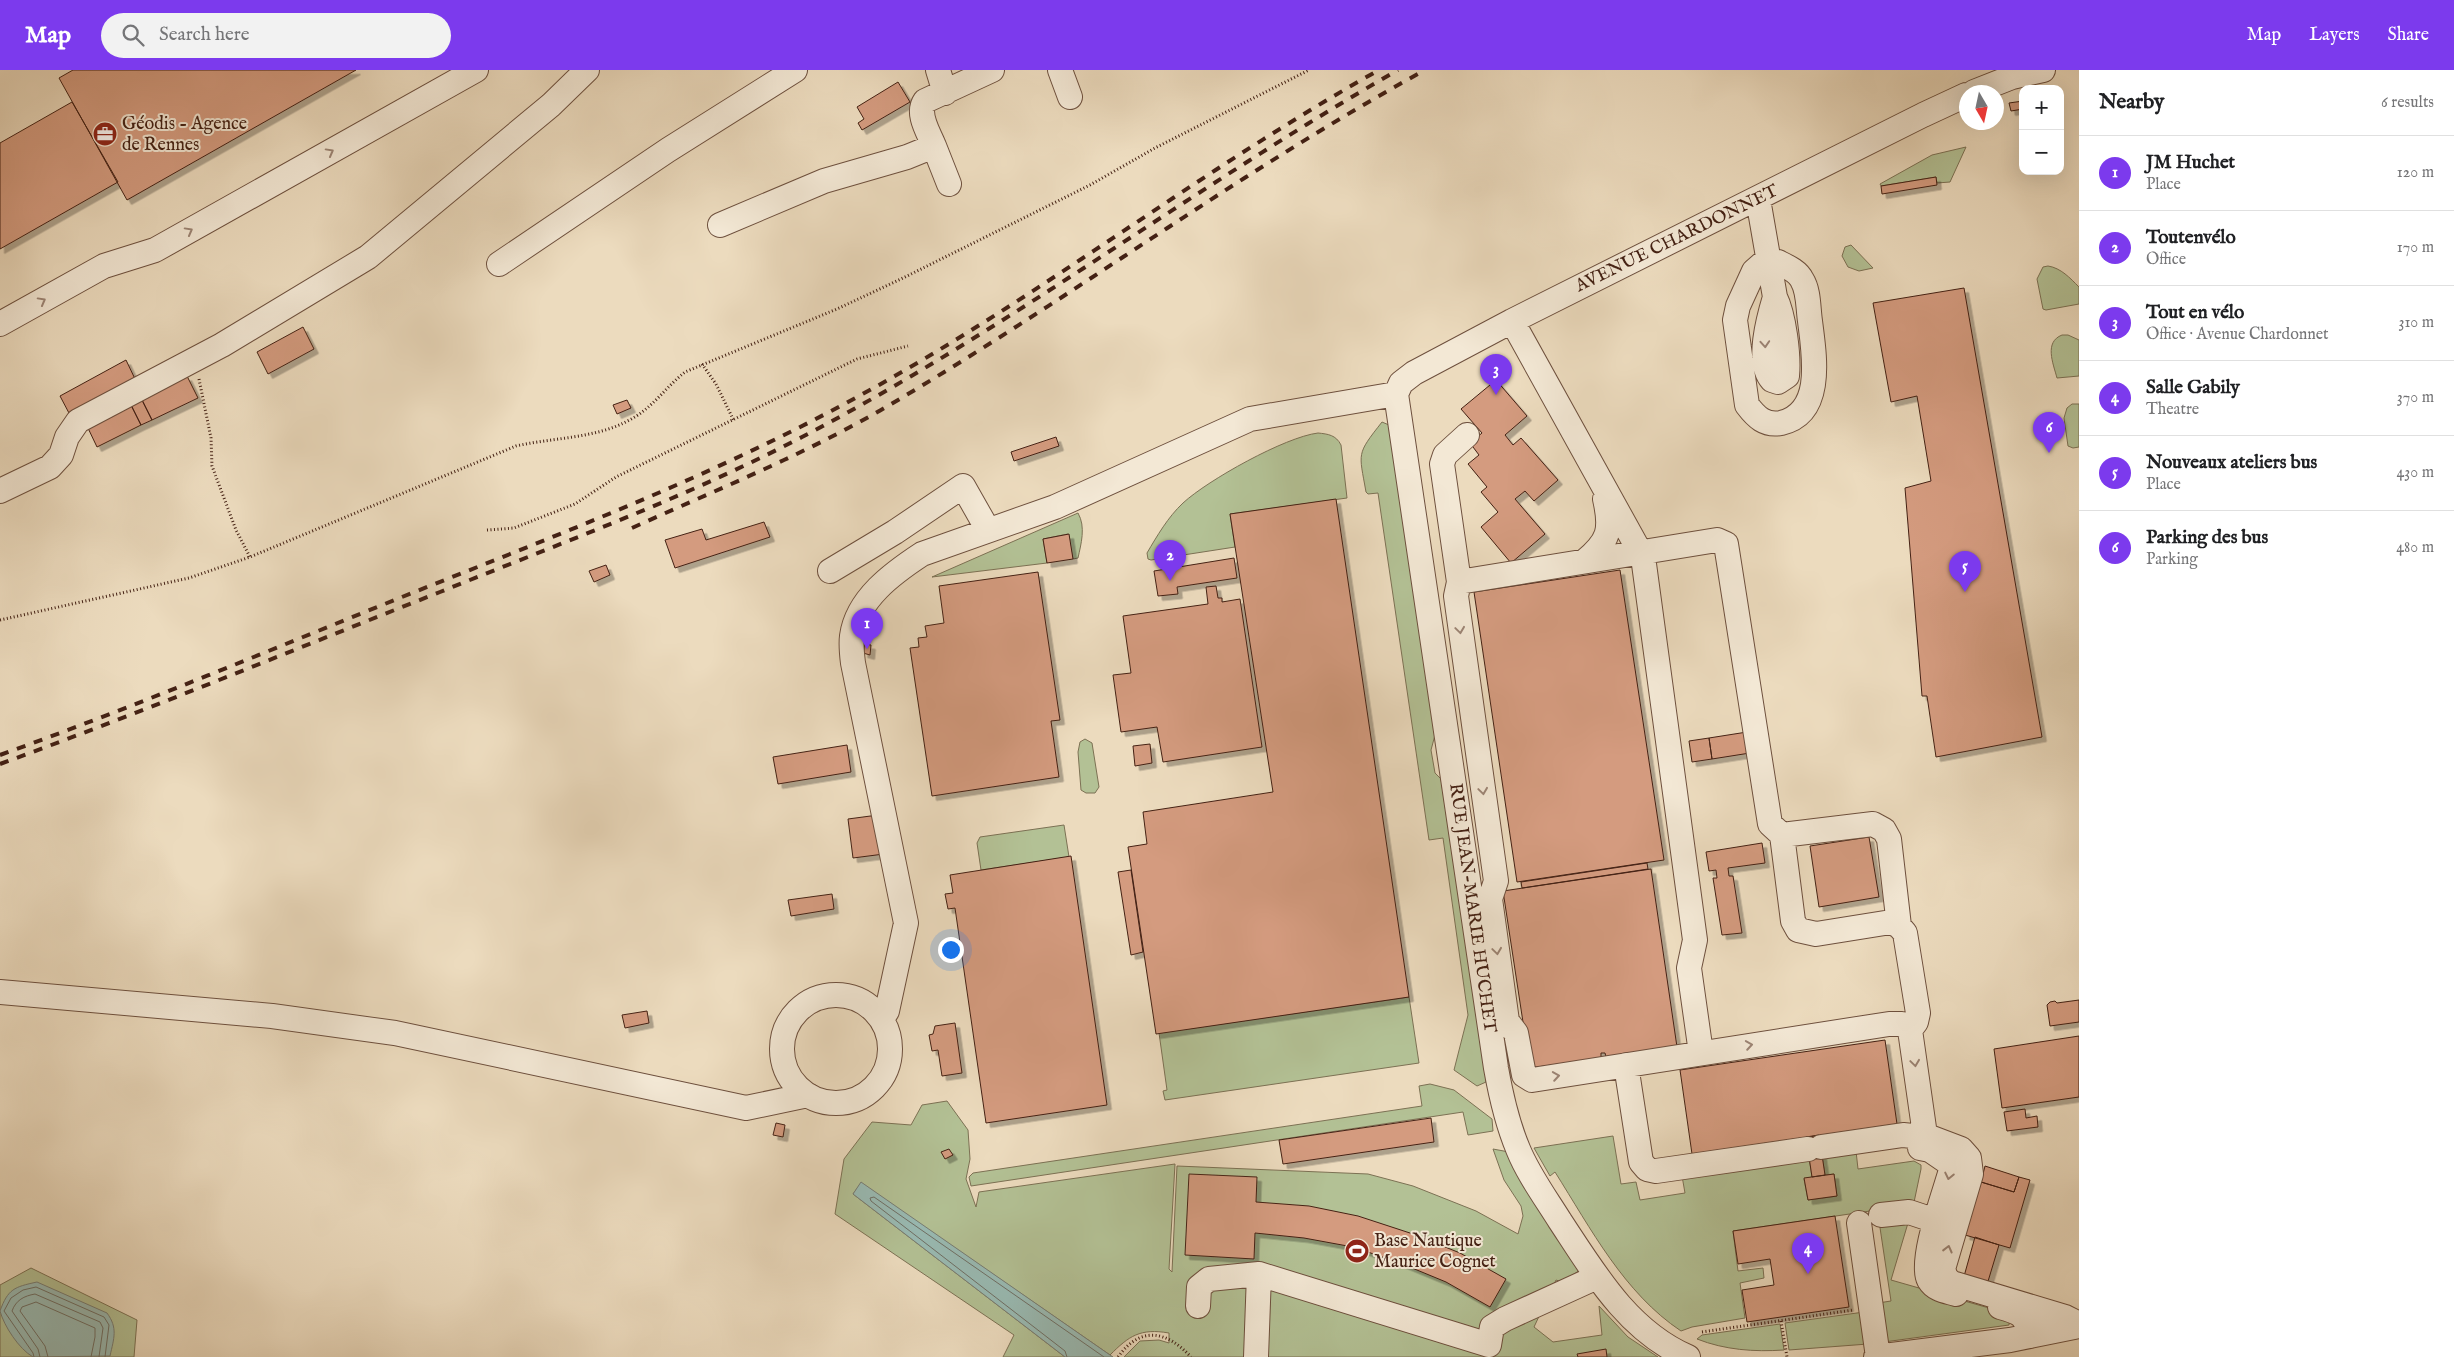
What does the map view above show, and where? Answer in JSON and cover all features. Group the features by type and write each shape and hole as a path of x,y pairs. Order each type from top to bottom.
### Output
{"street":[{"path":"0,324 104,266 155,250 476,70"},
{"path":"0,492 50,467 61,455 67,437 78,421 193,360 368,258 551,105 587,70"},
{"path":"499,264 668,150 795,70"},
{"path":"938,70 945,92"},
{"path":"949,184 922,114 921,106 925,101 992,70"},
{"path":"1060,70 1070,97"},
{"path":"1992,85 2012,77 2042,70"},
{"name":"AVENUE CHARDONNET","path":"1396,394 1402,383 1414,373 1512,321 1959,98"},
{"path":"720,225 824,181 907,157 934,146"},
{"path":"1758,199 1775,297"},
{"path":"1778,262 1802,278 1806,290 1815,363 1811,390 1805,408 1789,421 1778,424 1765,423 1755,416 1747,405 1735,331 1738,306 1748,281 1762,264 1770,263 1778,262"},
{"path":"1512,321 1640,552 1644,564 1694,940 1688,968 1701,1053"},
{"path":"882,1019 887,1011 906,923 852,663 852,636 858,616 866,602 904,565 922,554 1022,520 1072,500 1209,436 1250,419 1396,394"},
{"name":"RUE JEAN-MARIE HUCHET","path":"1396,394 1503,1105 1525,1164 1597,1277 1639,1326 1664,1345 1688,1357"},
{"path":"1467,435 1445,455 1442,464 1460,582 1456,596 1496,881 1490,899 1507,1021 1516,1033 1524,1075 1532,1080 1889,1024 1902,1024 1910,1030"},
{"path":"1585,561 1602,547 1609,530 1608,511 1602,483"},
{"path":"830,571 895,532 963,486 988,530"},
{"path":"1460,582 1717,540 1726,544 1770,824 1782,835 1793,921 1798,930 1816,934 1891,922 1899,926 1905,933 1918,1013 1916,1022 1910,1030 1926,1143 1949,1163 1951,1170 1927,1254 1929,1280 1937,1288 2019,1312 2024,1318 2030,1336"},
{"path":"1782,835 1873,824 1884,830 1888,839 1899,926"},
{"path":"0,992 272,1016 395,1033 746,1108 808,1095"},
{"path":"834,994 855,998 871,1007 882,1019 889,1036 890,1055 884,1076 871,1090 858,1098 840,1103 826,1102 808,1095 792,1080 783,1060 782,1042 788,1023 800,1008 815,999 834,994"},
{"path":"1626,1065 1641,1162 1647,1169 1656,1171 1885,1138 1910,1147 1926,1143 1961,1149 1969,1158 1971,1174 1943,1269 1946,1278 1952,1283 2065,1317 2079,1325"},
{"path":"1881,1215 1909,1212 1936,1222"},
{"path":"1859,1223 1877,1357 2030,1336 2079,1325"},
{"path":"1198,1306 1199,1287 1209,1279 1259,1274 1490,1351 1492,1327 1505,1319 1597,1277"},
{"path":"1256,1357 1259,1274"}],"path":[{"path":"0,620 190,578 250,557 516,446 542,440 594,434 612,428 633,418 668,385 685,372 837,309 900,279 1090,185 1155,148 1309,70"},
{"path":"487,530 514,528 575,504 616,477 857,360 908,346"},
{"path":"193,360 207,409 212,438 212,466 236,530 250,557"},
{"path":"702,364 716,384 734,421"},
{"path":"1702,1332 1871,1307"},
{"path":"1782,1320 1787,1357"},
{"path":"1118,1357 1137,1338 1166,1336 1179,1344 1191,1357"}],"green space":[{"path":"1966,147 1950,182 1937,183 1936,177 1881,186 1880,184 1932,155"},
{"path":"1851,245 1873,268 1859,271 1848,267 1842,256 1845,247"},
{"path":"2048,266 2061,271 2079,287 2079,304 2043,309 2037,279 2043,267"},
{"path":"2068,335 2079,340 2079,376 2057,378 2051,348 2056,338"},
{"path":"2072,404 2079,404 2079,447 2073,448 2068,446 2064,418 2067,408"},
{"path":"1382,422 1389,425 1435,735 1431,750 1435,773 1441,779 1486,1078 1486,1082 1477,1086 1454,1070 1468,1015 1443,838 1429,840 1378,493 1368,494 1366,492 1362,469 1361,461 1364,448"},
{"path":"1318,433 1334,437 1341,445 1347,498 1230,514 1235,547 1148,559 1147,553 1168,520 1183,503 1195,494 1228,472 1267,451 1286,442"},
{"path":"1078,513 1082,530 1078,558 1073,559 1068,534 1043,539 1047,563 932,577"},
{"path":"1085,739 1092,743 1099,787 1095,793 1086,793 1081,790 1078,752 1080,742"},
{"path":"1064,825 1069,857 981,870 977,843 980,837"},
{"path":"1409,997 1419,1063 1165,1100 1163,1091 1167,1090 1159,1033"},
{"path":"1430,1084 1454,1090 1492,1119 1493,1131 1468,1135 1463,1112 971,1186 969,1177 973,1173 1422,1106 1419,1086"},
{"path":"947,1101 968,1130 970,1159 966,1179 976,1207 979,1192 1175,1164 1169,1269 1172,1272 1177,1166 1368,1174 1413,1186 1476,1211 1518,1234 1523,1216 1521,1206 1504,1180 1493,1149 1509,1152 1580,1270 1562,1282 1556,1280 1534,1327 1553,1342 1602,1335 1599,1306 1628,1337 1658,1357 1124,1357 1140,1341 1159,1340 1169,1343 1169,1333 1159,1332 1143,1333 1129,1338 1110,1355 861,1183 853,1194 1065,1357 1003,1357 1014,1335 835,1214 844,1159 872,1122 911,1125 922,1105"},
{"path":"1613,1136 1621,1184 1636,1182 1640,1200 1685,1193 1682,1176 1809,1157 1812,1177 1804,1179 1808,1200 1837,1196 1834,1174 1825,1175 1822,1156 1856,1151 1858,1169 1914,1161 1921,1165 1921,1169 1913,1207 1877,1210 1733,1231 1738,1271 1763,1268 1764,1278 1740,1283 1745,1318 1692,1327 1681,1331 1661,1316 1626,1279 1610,1259 1555,1172 1550,1176 1534,1148"},
{"path":"1879,1221 1908,1223 1891,1280 2010,1314 2009,1325 1884,1342 1878,1303 1891,1301"},
{"path":"31,1268 137,1320 134,1357 0,1357 0,1285"},
{"path":"1864,1312 1868,1344 1789,1350 1785,1323"},
{"path":"1780,1324 1784,1350 1740,1349 1718,1346 1697,1339 1702,1335"}],"water":[{"path":"861,1182 1113,1357 1065,1357 853,1194"},
{"path":"37,1282 107,1313 114,1328 110,1356 33,1357 22,1349 9,1330 0,1311 9,1293 17,1288"}],"building":[{"path":"73,70 356,70 127,200 59,78"},
{"path":"898,82 910,102 862,130 858,123 864,119 857,107"},
{"path":"72,102 118,182 0,249 0,143"},
{"path":"2019,102 2019,110 2011,111 2009,103"},
{"path":"1936,177 1937,185 1882,194 1881,186"},
{"path":"1964,288 2042,737 1936,757 1927,696 1922,696 1905,488 1931,481 1917,396 1891,402 1873,303"},
{"path":"303,327 314,349 268,374 257,352"},
{"path":"126,360 136,381 70,415 60,396"},
{"path":"187,376 198,398 152,420 141,398"},
{"path":"1496,380 1527,416 1505,435 1513,445 1521,438 1558,480 1534,501 1525,491 1515,499 1545,534 1511,563 1481,527 1498,512 1481,492 1487,487 1468,464 1479,455 1470,443 1482,433 1461,409"},
{"path":"141,398 152,420 141,425 130,403"},
{"path":"627,400 631,408 617,414 613,405"},
{"path":"130,403 141,425 97,447 87,426"},
{"path":"1056,437 1059,446 1014,461 1011,452"},
{"path":"1336,499 1409,997 1156,1034 1128,847 1147,844 1143,812 1273,792 1230,514"},
{"path":"764,522 770,537 675,568 665,540 702,529 706,540"},
{"path":"1069,534 1073,559 1047,563 1043,539"},
{"path":"1234,558 1237,578 1177,587 1178,594 1158,596 1154,571"},
{"path":"606,565 610,575 594,582 589,571"},
{"path":"1620,570 1664,860 1517,882 1474,592"},
{"path":"1038,572 1060,720 1051,721 1059,777 932,796 910,648 919,647 918,638 927,637 925,626 944,623 939,586"},
{"path":"1216,586 1218,598 1222,598 1222,602 1240,599 1262,747 1163,762 1157,727 1121,732 1113,675 1131,673 1123,616 1208,604 1206,587"},
{"path":"865,644 871,645 870,655 863,653"},
{"path":"1747,732 1750,753 1712,759 1709,738"},
{"path":"1709,738 1712,759 1692,762 1689,741"},
{"path":"1150,744 1152,763 1135,766 1133,746"},
{"path":"847,745 851,772 778,784 773,757"},
{"path":"878,815 884,854 853,858 848,819"},
{"path":"1869,837 1879,897 1819,907 1810,846"},
{"path":"1762,843 1765,863 1728,868 1729,876 1733,876 1742,933 1722,935 1713,878 1717,878 1716,870 1709,871 1706,852"},
{"path":"1071,856 1107,1105 986,1123 955,908 948,909 945,894 953,893 950,875"},
{"path":"1647,863 1648,869 1522,888 1521,882"},
{"path":"1651,869 1677,1047 1606,1057 1605,1053 1601,1053 1601,1058 1530,1068 1503,891"},
{"path":"1131,870 1143,952 1131,955 1118,872"},
{"path":"832,894 834,909 791,916 788,900"},
{"path":"2079,1000 2079,1022 2050,1026 2047,1005 2050,1002"},
{"path":"647,1011 649,1023 625,1028 622,1015"},
{"path":"955,1023 962,1073 942,1076 938,1050 932,1051 929,1035 933,1034 935,1026"},
{"path":"2079,1036 2079,1097 2002,1108 1994,1049"},
{"path":"1885,1040 1897,1124 1692,1154 1680,1070"},
{"path":"2025,1109 2026,1118 2037,1116 2038,1127 2007,1131 2004,1112"},
{"path":"1431,1118 1434,1142 1283,1164 1279,1140"},
{"path":"776,1123 785,1125 783,1137 773,1135"},
{"path":"1819,1135 1825,1175 1812,1177 1806,1137"},
{"path":"949,1149 953,1155 945,1159 941,1152"},
{"path":"1985,1166 2019,1177 2014,1192 1981,1182"},
{"path":"1189,1174 1257,1177 1256,1202 1309,1206 1358,1216 1413,1234 1460,1253 1506,1279 1490,1307 1446,1282 1400,1263 1353,1247 1304,1238 1255,1233 1254,1259 1185,1255"},
{"path":"1834,1174 1837,1196 1808,1200 1804,1178"},
{"path":"2019,1177 2030,1180 2010,1248 1965,1235 1981,1182 2014,1192"},
{"path":"1835,1216 1849,1307 1747,1322 1742,1290 1774,1285 1770,1259 1738,1264 1733,1231"},
{"path":"1975,1237 1999,1245 1986,1288 1963,1280"},
{"path":"1606,1349 1607,1357 1578,1357 1577,1354"}],"railway":[{"path":"0,755 155,696 583,525 695,477 805,425 926,358 991,318 1248,149 1379,70"},
{"path":"0,764 165,701 577,538 668,500 758,459 879,395 954,350 1248,161 1398,70"},
{"path":"632,528 789,458 881,410 1018,326 1287,151 1425,70"}],"place":[{"name":"Géodis - Agence de Rennes","path":"105,134"},
{"name":"Tout en vélo","path":"1496,395"},
{"name":"Parking des bus","path":"2049,453"},
{"name":"Toutenvélo","path":"1170,581"},
{"name":"Nouveaux ateliers bus","path":"1965,592"},
{"name":"JM Huchet","path":"867,649"},
{"name":"Base Nautique Maurice Cognet","path":"1357,1251"},
{"name":"Salle Gabily","path":"1808,1274"}]}
